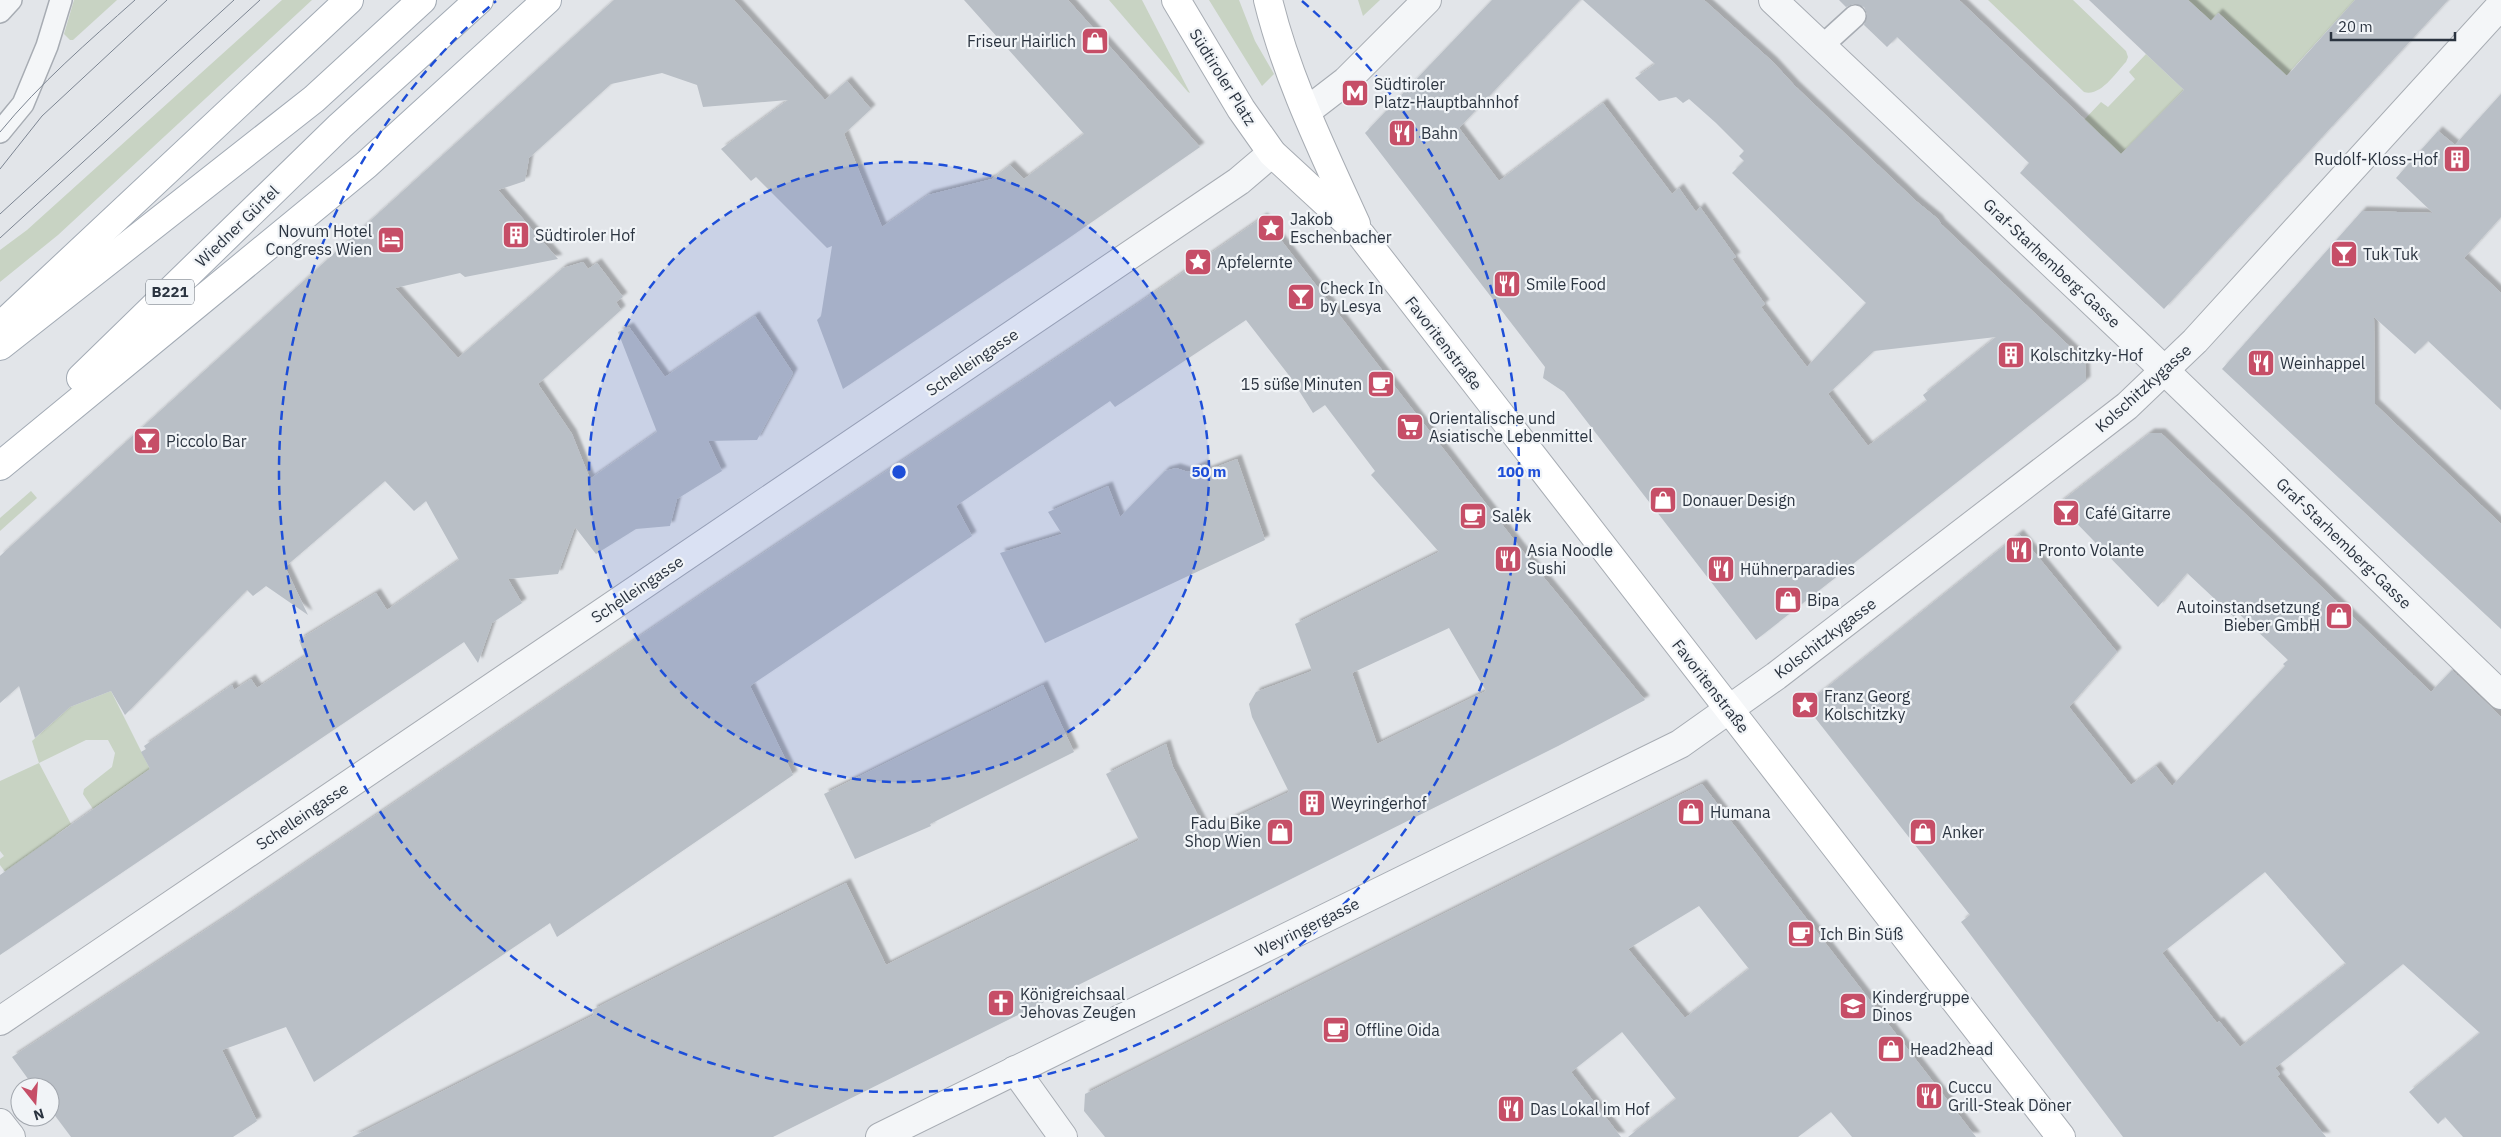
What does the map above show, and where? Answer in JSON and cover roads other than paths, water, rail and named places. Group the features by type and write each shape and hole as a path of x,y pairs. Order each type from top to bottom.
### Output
{"main road":[{"path":"0,327 349,0"},
{"path":"0,346 314,99 422,0"},
{"name":"Wiedner Gürtel","path":"0,457 340,126 479,0"},
{"path":"0,466 366,165 547,0"},
{"name":"Südtiroler Platz","path":"1176,0 1236,101 1272,153"},
{"path":"1268,0 1278,40 1307,111"},
{"name":"Favoritenstraße","path":"1307,111 1361,235"},
{"name":"Favoritenstraße","path":"1272,153 1361,235 2061,1137"}],"street":[{"path":"1307,111 1346,81 1427,0"},
{"name":"Graf-Starhemberg-Gasse","path":"1773,0 2165,370 2501,695"},
{"name":"Kolschitzkygasse","path":"1729,708 1776,676 2120,412 2195,341 2501,5"},
{"name":"Schelleingasse","path":"0,1022 1239,181 1272,153"},
{"name":"Weyringergasse","path":"880,1137 1680,744 1729,708"},
{"path":"1015,1070 1063,1137"},
{"path":"0,1123 10,1137"}],"lane":[{"path":"0,12 11,0"},
{"path":"0,132 23,104 47,46 61,0"},
{"path":"1822,46 1855,16"}],"tram line":[{"path":"0,132 48,80 135,0"},
{"path":"0,169 42,116 167,0"},
{"path":"0,214 234,0"},
{"path":"0,238 260,0"}],"place":[{"name":"Friseur Hairlich","path":"1095,41"},
{"name":"Südtiroler Platz-Hauptbahnhof","path":"1355,93"},
{"name":"Bahn","path":"1402,133"},
{"name":"Rudolf-Kloss-Hof","path":"2457,159"},
{"name":"Jakob Eschenbacher","path":"1271,228"},
{"name":"Südtiroler Hof","path":"516,235"},
{"name":"Novum Hotel Congress Wien","path":"391,240"},
{"name":"Tuk Tuk","path":"2344,254"},
{"name":"Apfelernte","path":"1198,262"},
{"name":"Smile Food","path":"1507,284"},
{"name":"Check In by Lesya","path":"1301,297"},
{"name":"Kolschitzky-Hof","path":"2011,355"},
{"name":"Weinhappel","path":"2261,363"},
{"name":"15 süße Minuten","path":"1381,384"},
{"name":"Orientalische und Asiatische Lebenmittel","path":"1410,427"},
{"name":"Piccolo Bar","path":"147,441"},
{"name":"Donauer Design","path":"1663,500"},
{"name":"Café Gitarre","path":"2066,513"},
{"name":"Salek","path":"1473,516"},
{"name":"Pronto Volante","path":"2019,550"},
{"name":"Asia Noodle Sushi","path":"1508,559"},
{"name":"Hühnerparadies","path":"1721,569"},
{"name":"Bipa","path":"1788,600"},
{"name":"Autoinstandsetzung Bieber GmbH","path":"2339,616"},
{"name":"Franz Georg Kolschitzky","path":"1805,705"},
{"name":"Weyringerhof","path":"1312,803"},
{"name":"Humana","path":"1691,812"},
{"name":"Fadu Bike Shop Wien","path":"1280,832"},
{"name":"Anker","path":"1923,832"},
{"name":"Ich Bin Süß","path":"1801,934"},
{"name":"Königreichsaal Jehovas Zeugen","path":"1001,1003"},
{"name":"Kindergruppe Dinos","path":"1853,1006"},
{"name":"Offline Oida","path":"1336,1030"},
{"name":"Head2head","path":"1891,1049"},
{"name":"Cuccu Grill-Steak Döner","path":"1929,1096"},
{"name":"Das Lokal im Hof","path":"1511,1109"}]}
